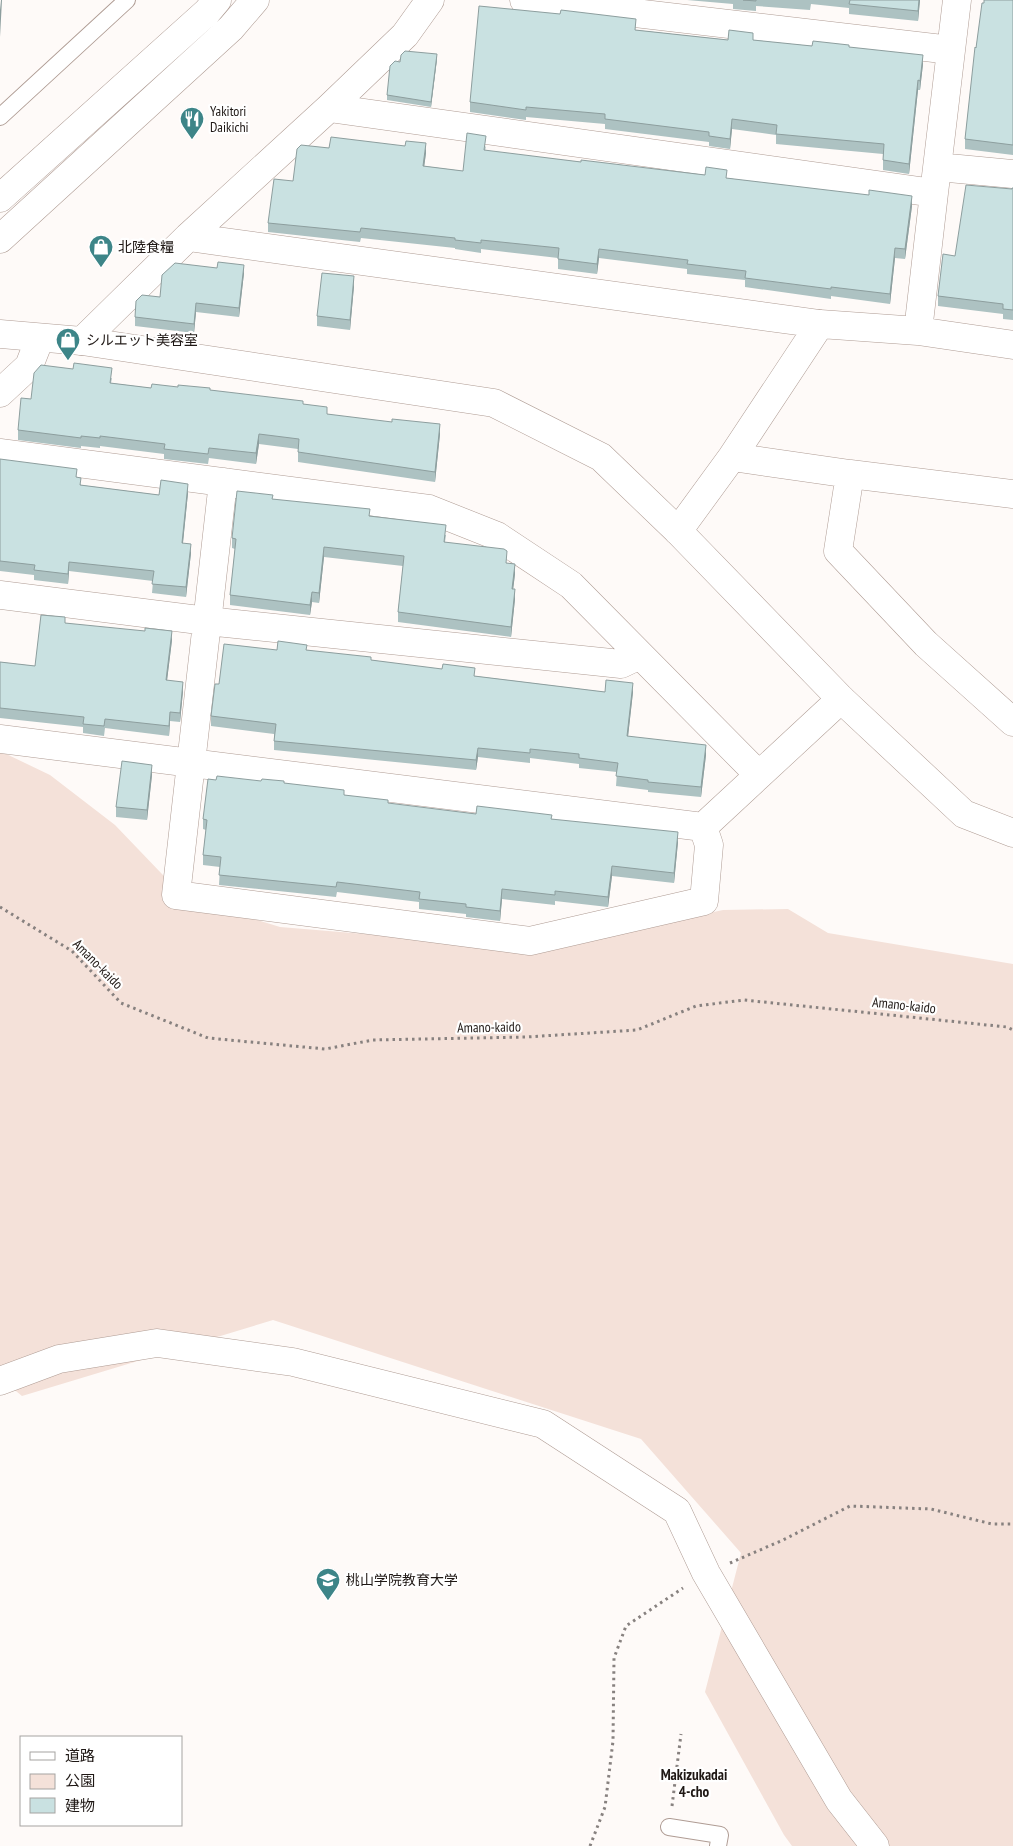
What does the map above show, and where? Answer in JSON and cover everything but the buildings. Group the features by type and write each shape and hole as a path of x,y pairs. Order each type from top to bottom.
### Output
{"street":[{"path":"0,239 231,28 256,0"},
{"path":"82,341 188,237 329,108 405,35 430,0"},
{"path":"524,0 951,50"},
{"path":"918,332 957,0"},
{"path":"0,198 207,4"},
{"path":"329,108 934,193"},
{"path":"938,167 1013,174"},
{"path":"188,237 820,324 918,332 1013,345"},
{"path":"678,531 732,457 820,324"},
{"path":"0,334 82,341 494,403 601,457 678,531 841,699 964,814 1013,832"},
{"path":"0,392 29,366 40,338"},
{"path":"0,453 429,510 497,536 571,585 759,775"},
{"path":"732,457 1013,494"},
{"path":"850,474 838,551 926,644 1013,722"},
{"path":"223,482 176,895 530,941 704,901 709,845 703,827"},
{"path":"0,595 207,621 622,664 640,655"},
{"path":"703,827 841,699"},
{"path":"0,739 703,827"},
{"path":"0,1381 59,1359 156,1344 293,1362 543,1424 677,1511 706,1573 839,1800 875,1846"}],"lane":[{"path":"0,117 127,0"},
{"path":"670,1827 720,1834 718,1846"}],"path":[{"name":"Amano-kaido","path":"0,907 72,951 121,1003 208,1038 325,1049 373,1040 526,1037 637,1030 696,1006 744,1000 1007,1027 1013,1030"},
{"path":"590,1846 605,1807 613,1741 614,1658 626,1626 706,1573 784,1540 850,1506 931,1509 992,1524 1013,1524"},
{"path":"670,1827 681,1734"}],"green space":[{"path":"0,751 50,775 115,825 185,898 280,927 437,940 570,943 723,910 788,909 828,933 1013,964 1013,1846 792,1846 784,1835 705,1692 741,1553 641,1439 273,1320 22,1396 0,1378"}],"place":[{"name":"Yakitori Daikichi","path":"192,140"},
{"name":"北陸食糧","path":"101,268"},
{"name":"シルエット美容室","path":"68,361"},
{"name":"桃山学院教育大学","path":"328,1601"}],"district":[{"name":"Makizukadai 4-cho","path":"694,1784"}]}
